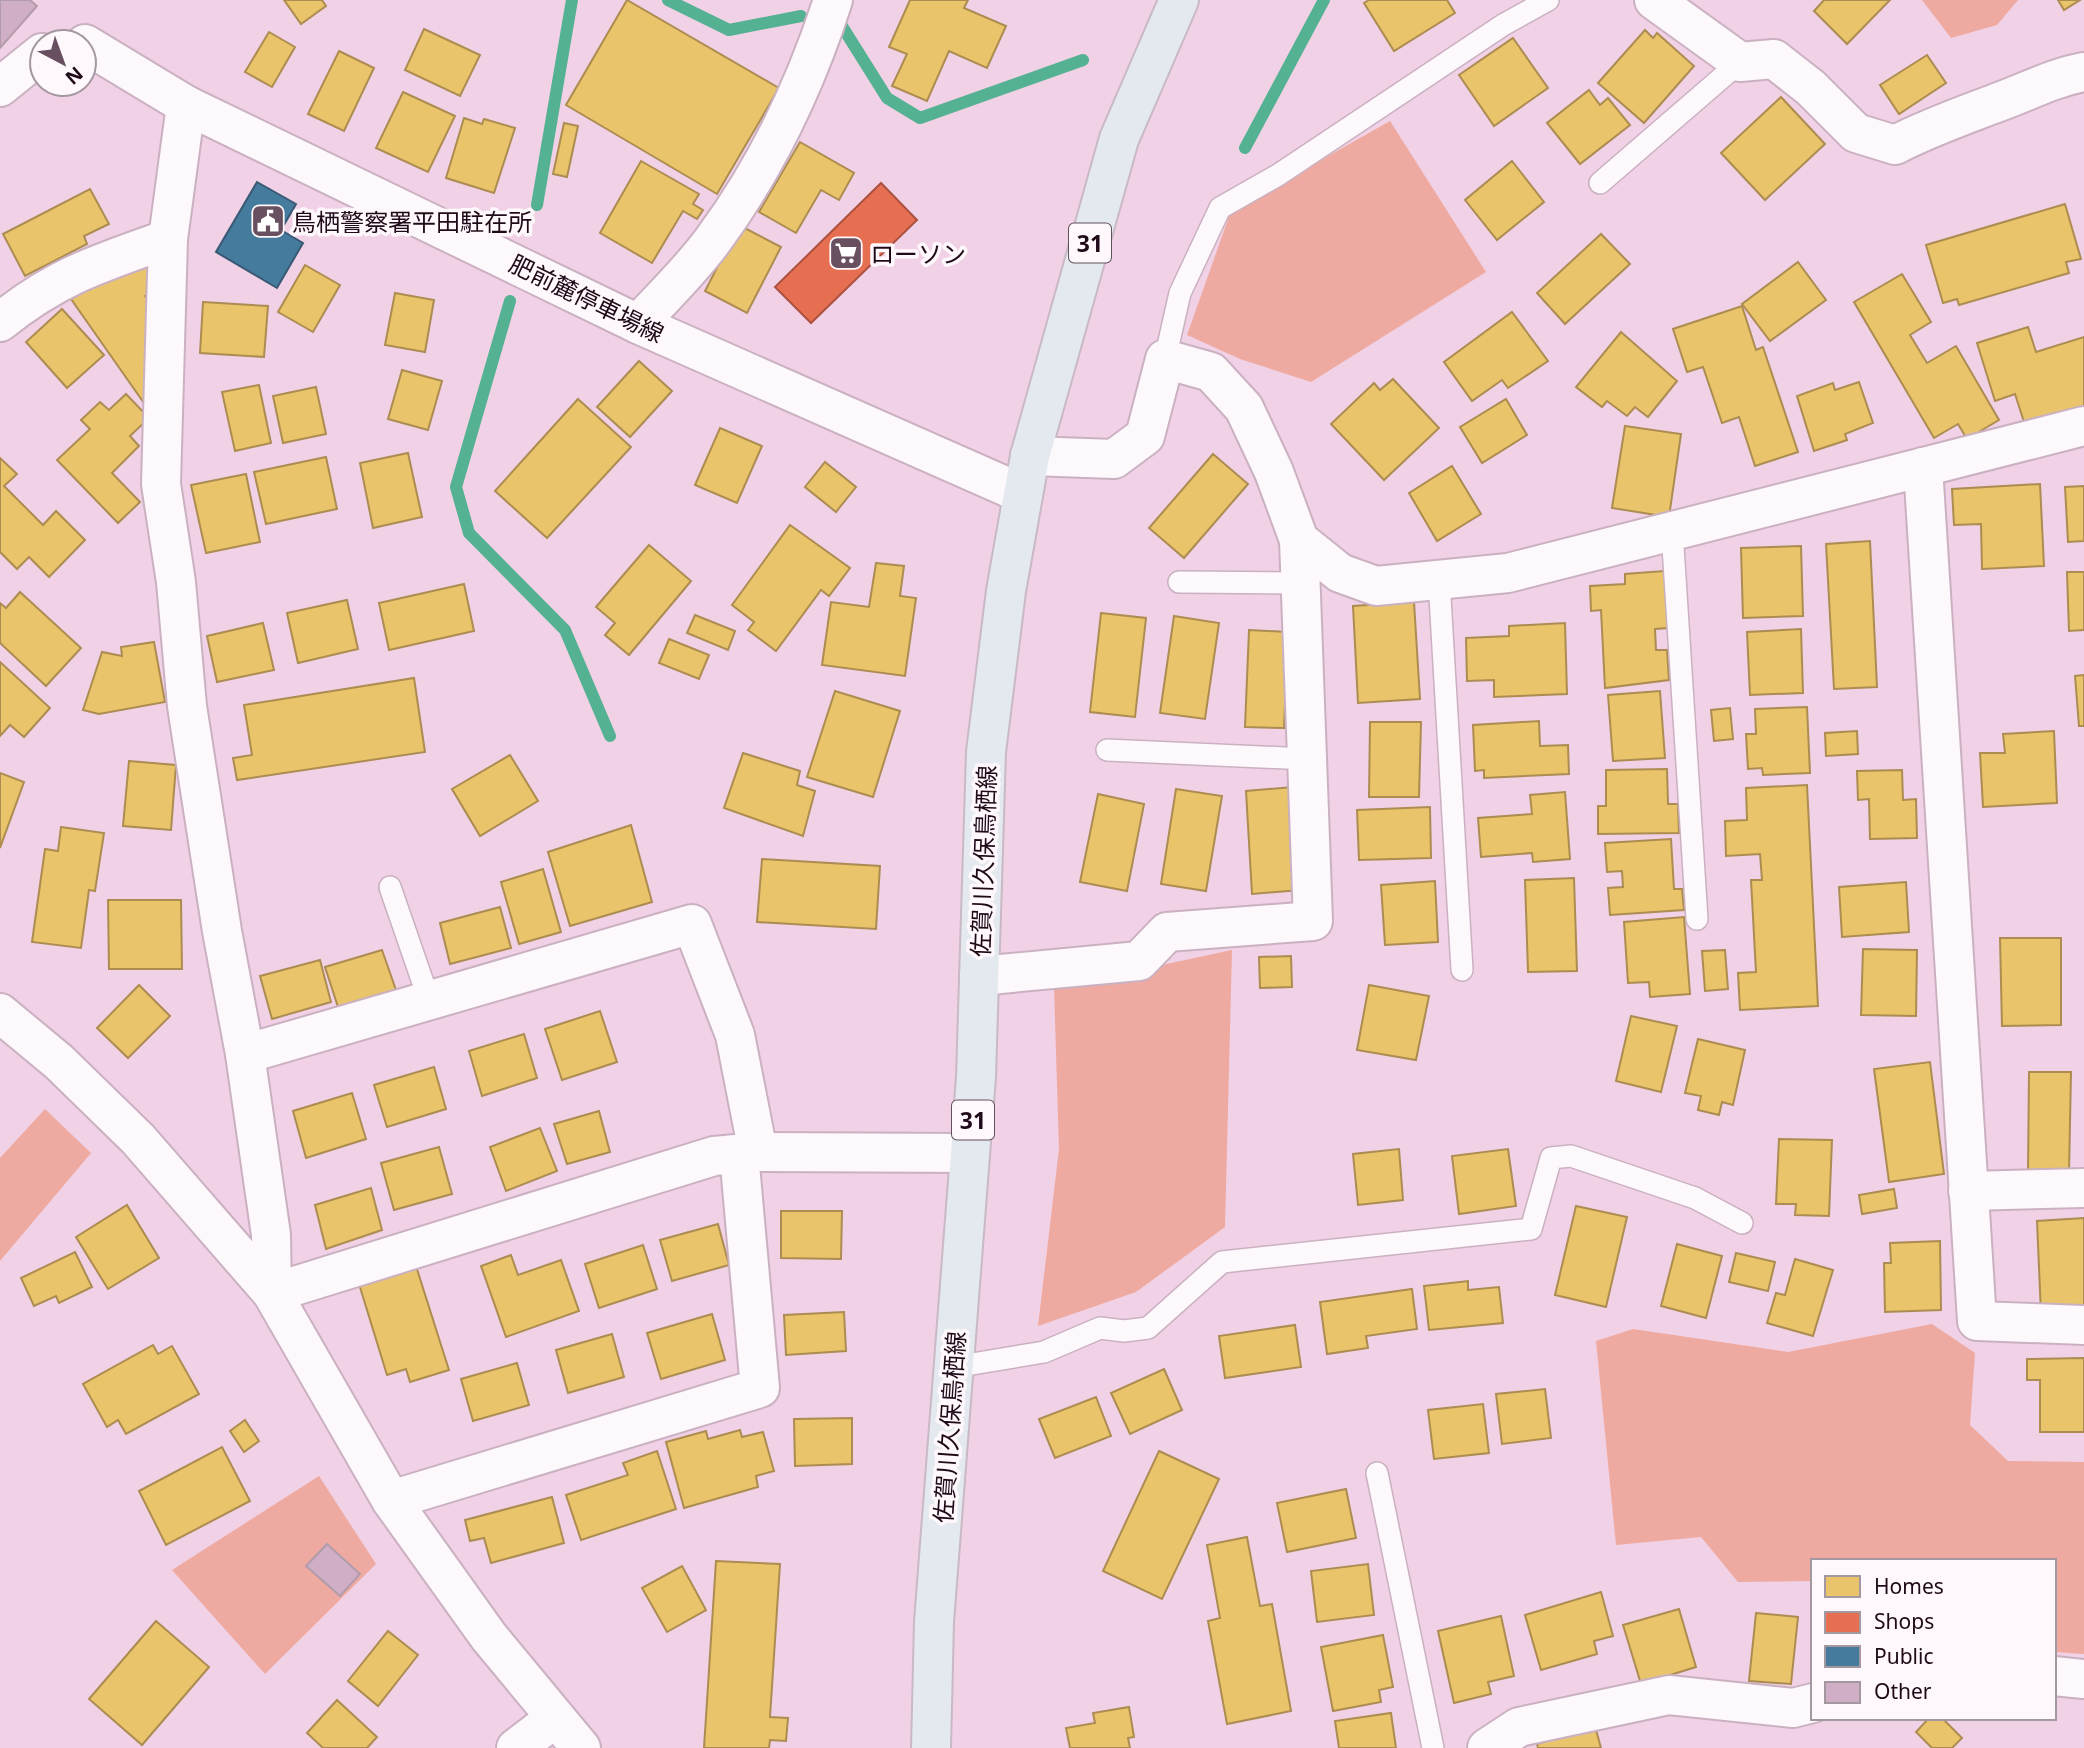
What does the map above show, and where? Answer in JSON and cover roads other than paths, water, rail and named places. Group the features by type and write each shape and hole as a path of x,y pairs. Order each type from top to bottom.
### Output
{"main road":[{"name":"佐賀川久保鳥栖線","path":"931,1748 934,1622 970,1153 986,752 1006,591 1030,456 1119,139 1179,0"}],"street":[{"path":"638,324 712,242 760,171 816,47 833,0"},
{"path":"1654,0 1740,62 1774,59 1811,88 1856,133 1895,145 1936,124 1998,103 2050,79 2084,72"},
{"name":"肥前麓停車場線","path":"98,56 186,105 638,324 1023,494"},
{"path":"0,87 28,64"},
{"path":"186,105 167,239 161,484 176,582 189,719 222,932 245,1054 271,1235 272,1293"},
{"path":"0,322 36,294 82,269 167,239"},
{"path":"979,976 1139,961 1167,932 1313,920 1299,540 1274,472 1244,408 1211,372 1165,359 1145,436 1114,459 1030,456"},
{"path":"1299,540 1339,573 1376,586 1508,573 2084,426"},
{"path":"1923,467 1977,1321 2084,1325"},
{"path":"245,1054 692,924 735,1035 748,1153 760,1388 391,1500"},
{"path":"0,1013 59,1062 138,1139 272,1293 391,1500 489,1637 581,1748"},
{"path":"272,1293 714,1156 748,1153 970,1153"},
{"path":"1968,1191 2084,1188"},
{"path":"2056,1676 2084,1679"},
{"path":"1487,1748 1519,1727 1669,1695 1793,1708 1811,1704"},
{"path":"516,1748 554,1718"}],"lane":[{"path":"1165,359 1180,293 1220,208 1278,175 1503,24 1548,0"},
{"path":"1600,183 1740,62"},
{"path":"1672,531 1697,919"},
{"path":"1439,580 1462,970"},
{"path":"1178,582 1301,583"},
{"path":"1107,750 1307,759"},
{"path":"390,887 429,1000"},
{"path":"954,1367 1044,1352 1100,1328 1125,1331 1148,1328 1222,1262 1531,1229 1551,1158 1571,1156 1584,1160 1695,1198 1742,1223"},
{"path":"1377,1474 1433,1748"}],"waterway":[{"path":"537,205 572,0"},
{"path":"668,0 729,30 801,16"},
{"path":"1245,148 1324,0"},
{"path":"840,23 887,98 920,118 1083,60"},
{"path":"510,301 456,487 469,533 565,630 610,736"}],"place":[{"name":"鳥栖警察署平田駐在所","path":"268,221"},
{"name":"ローソン","path":"846,253"}]}
